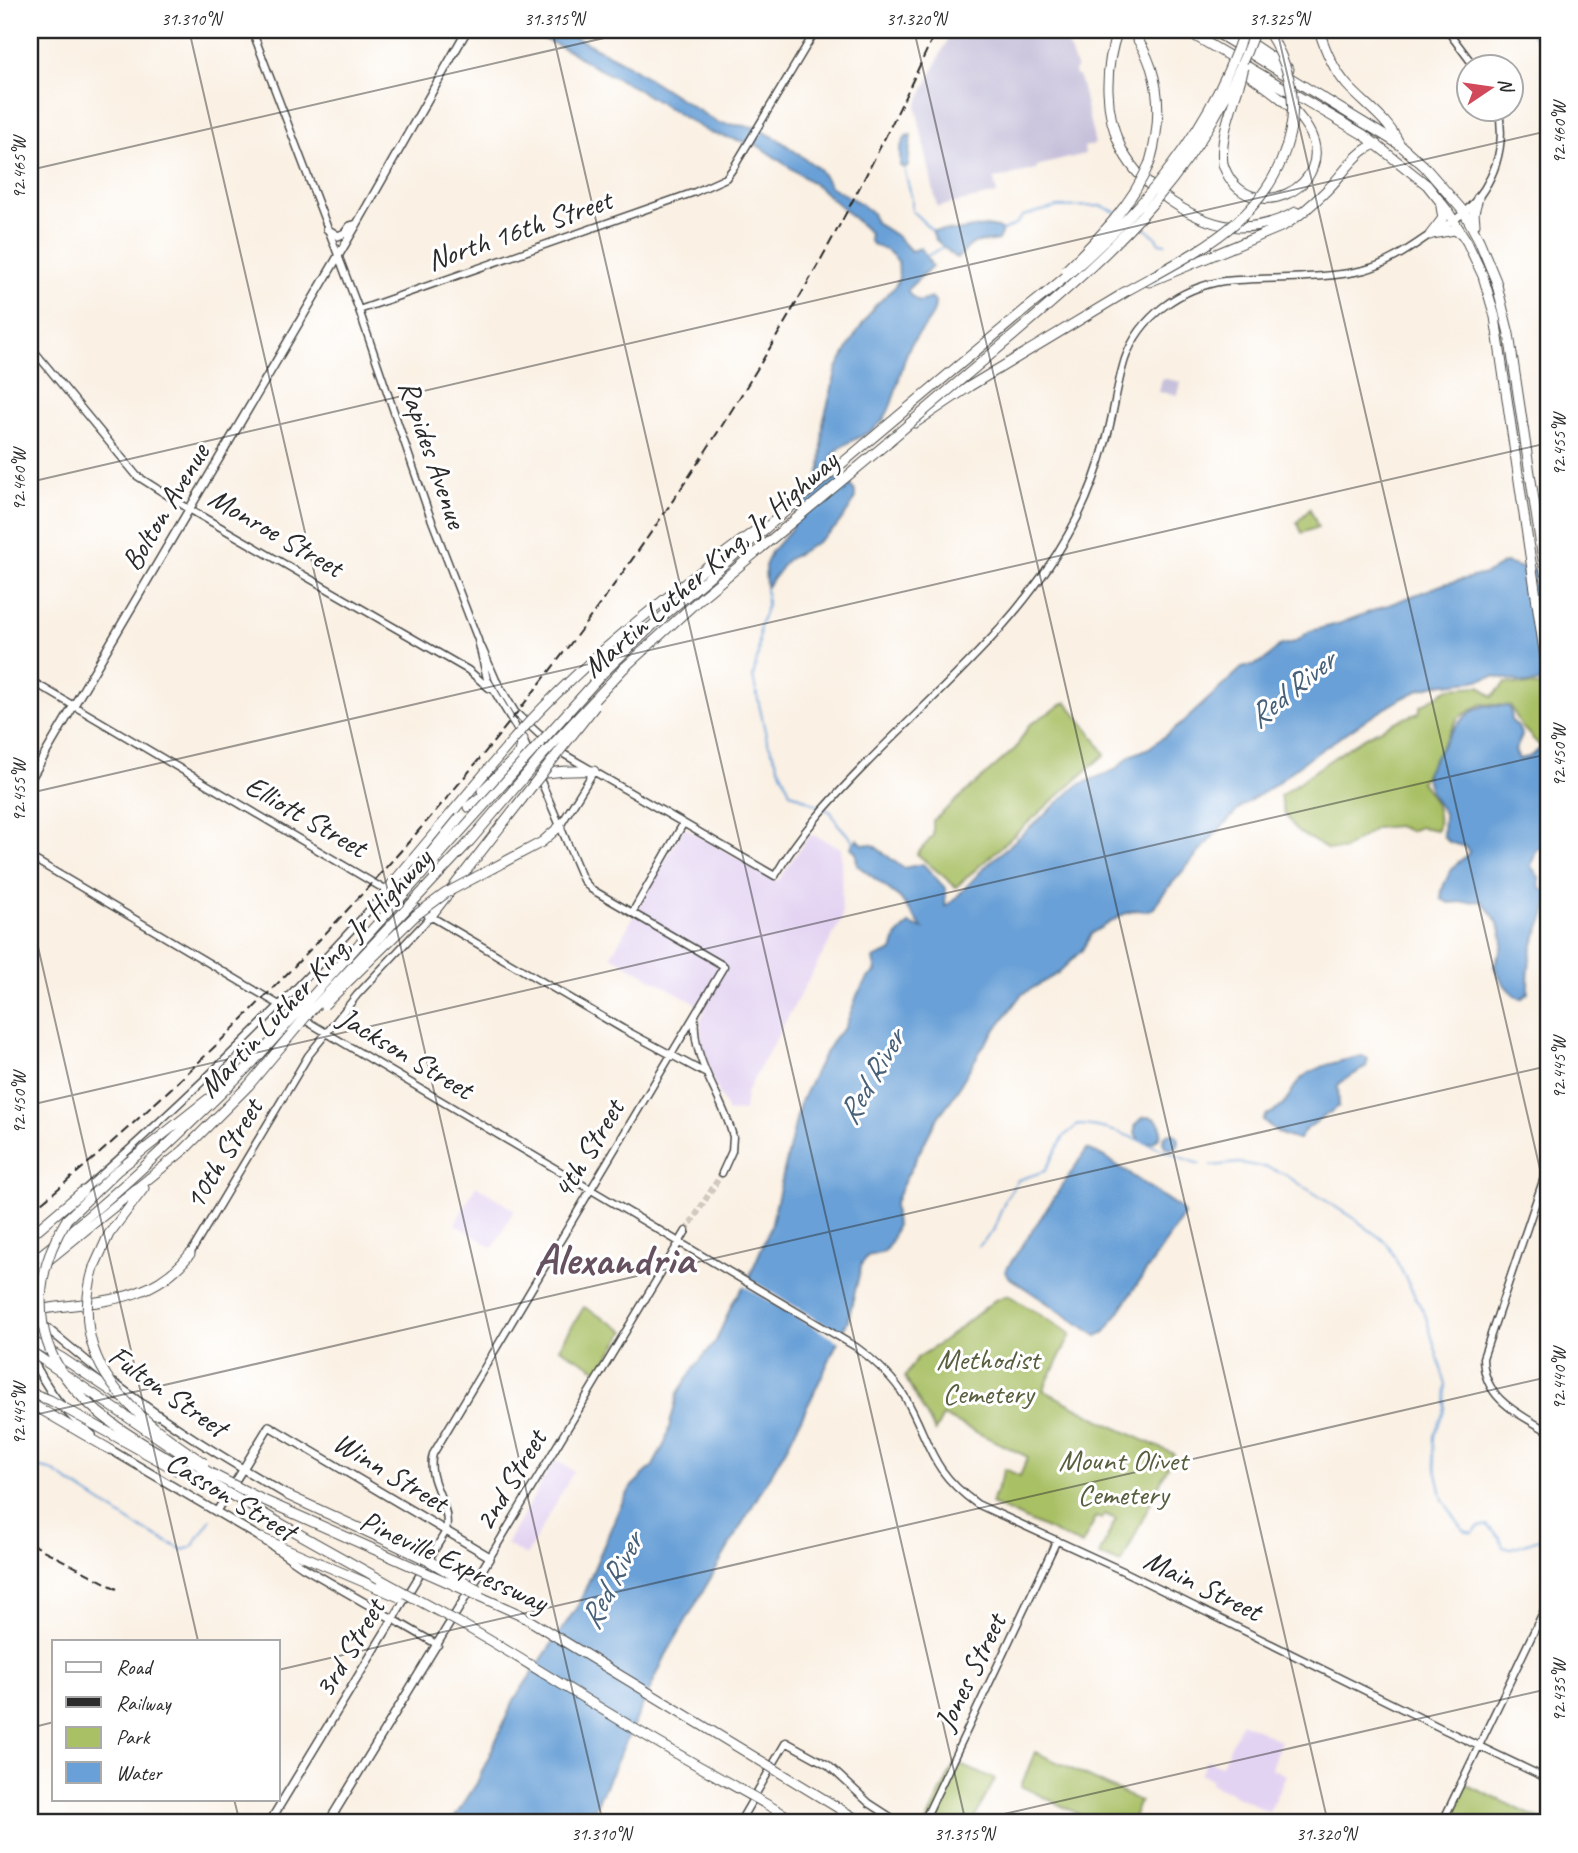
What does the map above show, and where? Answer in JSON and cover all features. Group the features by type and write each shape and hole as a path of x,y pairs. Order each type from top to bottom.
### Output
{"highway":[{"path":"1118,30 1109,69 1111,117 1124,152 1159,193 1190,212 1230,225 1263,224 1310,206"},
{"path":"1026,309 1113,220 1139,185 1150,162 1158,123 1158,96 1147,57 1131,30"},
{"path":"1185,30 1377,145 1427,185 1465,237 1483,276 1498,336 1548,678"},
{"path":"1212,30 1400,145 1423,165 1464,212 1492,269"},
{"path":"1231,30 1316,88 1328,100"},
{"name":"Martin Luther King, Jr Highway","path":"30,1275 173,1142 253,1062 461,834 603,673 654,624 1092,255 1147,197 1192,137 1239,45 1243,30"},
{"name":"Martin Luther King, Jr Highway","path":"30,1263 184,1150 249,1085 308,1014 470,841 541,757 624,668 702,597 1083,276 1137,223 1173,181 1204,136 1255,30"},
{"path":"888,442 970,386 1225,233 1248,214 1274,179 1288,141 1292,104 1285,62 1267,30"},
{"path":"1319,30 1338,74 1391,127 1400,145"},
{"path":"1213,47 1290,106 1307,128 1314,146 1312,165 1298,188 1280,197 1258,197 1243,191 1232,182 1223,164 1224,134 1250,45"},
{"path":"1121,294 1283,226 1310,206 1370,146 1377,145"},
{"path":"1427,185 1443,213 1441,222 1430,235"},
{"path":"1478,198 1474,221 1492,269 1506,319 1548,593"},
{"path":"1430,235 1454,230 1465,237"},
{"path":"387,890 500,755 565,686 671,594 815,486"},
{"path":"430,916 624,668"},
{"path":"349,954 468,807 520,753 523,739"},
{"path":"468,807 493,787 538,775 594,771"},
{"path":"308,1014 318,1012 416,915 446,893 542,842 560,827"},
{"path":"239,1501 122,1429 79,1395 63,1376 53,1356 42,1324 40,1303 43,1274 52,1247 76,1209 117,1171 253,1062"},
{"path":"184,1150 138,1195 104,1242 87,1294 90,1334 104,1371 137,1413 168,1439 234,1485"},
{"path":"30,1236 83,1191"},
{"path":"30,1312 107,1301 148,1289 173,1273 190,1254"},
{"path":"30,1340 135,1407 155,1415"},
{"path":"30,1353 190,1461 234,1485"},
{"path":"31,1392 152,1458 239,1501"},
{"path":"30,1403 109,1450"},
{"name":"Pineville Expressway","path":"234,1485 519,1615 865,1823"},
{"path":"287,1495 431,1562 519,1615"},
{"name":"Pineville Expressway","path":"239,1501 460,1624 625,1724 799,1823"},
{"path":"261,1538 460,1624"},
{"path":"757,1799 790,1823"}],"main road":[{"name":"Rapides Avenue","path":"252,30 359,310 427,508 478,640 487,679 523,739 587,886 632,913"},
{"name":"North 16th Street","path":"359,310 695,192 726,178 816,30"},
{"path":"1447,30 1464,52"},
{"name":"Bolton Avenue","path":"30,780 357,225 466,31"},
{"path":"478,640 496,680 515,712 555,749 775,876 786,856 839,792 1008,620 1031,593 1067,537 1094,481 1128,351 1152,316 1176,298 1207,284 1362,270 1384,263 1454,219 1478,198 1491,178 1499,155 1500,122"},
{"path":"327,229 335,235 342,235 350,226 357,225"},
{"name":"Monroe Street","path":"30,346 137,476 189,509 468,670 497,697"},
{"name":"Elliott Street","path":"30,680 670,1056 705,1073"},
{"path":"560,827 594,771"},
{"path":"632,913 683,824"},
{"name":"Jackson Street","path":"30,857 856,1347 890,1376"},
{"path":"83,1191 280,1005 329,956 387,890"},
{"name":"4th Street","path":"446,1531 447,1515 431,1469 433,1454 724,966 632,913"},
{"name":"10th Street","path":"190,1254 297,1073 325,1032 430,916"},
{"path":"697,1011 695,1033 705,1073 733,1137 733,1151 722,1173"},
{"path":"1548,1166 1483,1358 1486,1380 1500,1400 1548,1431"},
{"name":"2nd Street","path":"328,1823 686,1231"},
{"name":"Fulton Street","path":"30,1312 155,1415 287,1495"},
{"name":"Casson Street","path":"30,1353 51,1394 65,1412 109,1450 438,1645"},
{"name":"Main Street","path":"890,1376 905,1397 941,1471 957,1489 984,1507 1548,1779"},
{"name":"Winn Street","path":"243,1469 269,1426 490,1557"},
{"path":"216,1512 243,1469"},
{"name":"3rd Street","path":"269,1823 446,1531"},
{"name":"Jones Street","path":"923,1823 1057,1540"},
{"path":"1442,1823 1548,1602"},
{"path":"739,1823 786,1742 828,1765 869,1803 900,1823"}],"shaded area":[{"path":"952,30 1061,30 1062,41 1066,41 1077,69 1074,70 1075,76 1079,76 1095,144 1084,147 1085,154 994,179 997,194 937,207 916,107"},
{"path":"1162,378 1181,382 1178,395 1159,392"},
{"path":"684,827 778,881 808,837 813,835 841,848 842,919 746,1093 744,1111 728,1112 713,1081 701,1045 701,1019 706,1009 611,956"},
{"path":"476,1185 514,1210 493,1248 455,1224"},
{"path":"555,1460 574,1471 526,1556 506,1544"},
{"path":"1242,1722 1281,1741 1271,1768 1286,1775 1269,1812 1210,1783 1211,1779 1200,1774 1207,1760 1221,1766"}],"green space":[{"path":"1310,509 1318,527 1302,533 1297,522"},
{"path":"1505,683 1548,687 1548,743 1539,745 1521,726 1511,706 1482,704 1458,718 1421,782 1435,804 1437,830 1420,827 1409,831 1397,826 1376,828 1343,850 1327,849 1296,830 1284,812 1280,796 1364,738 1419,713 1421,706 1450,688 1480,686 1492,697"},
{"path":"1066,702 1105,754 956,887 917,854 933,836 933,821 1016,748 1029,725"},
{"name":"Methodist Cemetery","path":"1008,1295 1071,1334 1043,1390 1174,1454 1121,1564 1099,1555 1116,1519 1104,1514 1102,1519 1096,1517 1082,1545 991,1504 1005,1469 1020,1476 1028,1457 943,1416 935,1431 905,1377 917,1358 995,1300"},
{"path":"584,1307 625,1331 600,1371 559,1348"},
{"path":"1035,1752 1140,1801 1131,1823 1097,1823 1021,1786"},
{"path":"955,1763 995,1779 972,1823 926,1823"},
{"path":"1465,1784 1548,1823 1448,1823"}],"water":[{"path":"524,30 557,30 575,37 625,63 718,123 754,127 778,139 819,169 831,187 872,213 875,222 898,237 911,251 921,248 932,266 908,289 909,294 919,302 931,298 935,301 934,308 929,320 909,348 887,413 871,431 842,447 831,459 834,468 855,491 855,498 835,528 787,560 766,588 765,566 771,552 791,529 799,506 816,482 821,468 823,423 837,368 874,307 895,287 899,278 898,261 888,251 872,244 869,240 870,233 821,189 757,145 710,133 570,51"},
{"path":"911,135 908,166 904,168 900,166 900,149 906,136"},
{"path":"986,226 1002,231 998,240 974,243 956,258 935,239 932,230 955,231"},
{"name":"Red River","path":"1505,563 1530,570 1548,567 1548,681 1528,684 1494,676 1437,685 1403,698 1361,723 1243,805 1162,895 1154,908 1124,914 1092,933 1082,950 1057,974 1021,995 982,1048 936,1120 894,1205 896,1226 892,1240 884,1252 868,1256 862,1263 848,1320 812,1397 789,1443 666,1655 588,1823 451,1823 477,1783 514,1700 579,1604 620,1507 632,1486 653,1466 665,1443 678,1393 716,1341 733,1302 748,1280 771,1226 800,1103 822,1058 835,1037 845,1028 858,993 876,972 873,959 892,951 896,937 909,924 923,929 900,898 857,865 856,853 851,847 857,839 863,844 873,845 903,868 923,864 946,889 945,906 1078,785 1115,770 1130,756 1149,748 1180,725 1242,668 1255,665 1266,659 1279,646 1295,642 1310,631 1338,624 1444,584 1485,574"},
{"path":"1484,706 1506,706 1511,709 1512,721 1522,736 1515,751 1519,759 1529,757 1542,747 1548,751 1548,779 1542,792 1548,845 1537,849 1531,866 1539,877 1540,888 1548,893 1547,907 1532,949 1528,993 1521,999 1505,985 1494,966 1503,943 1501,930 1490,911 1481,901 1449,903 1441,899 1449,875 1469,852 1464,846 1449,842 1444,836 1444,813 1432,794 1426,773 1457,725"},
{"path":"1362,1056 1368,1059 1366,1067 1338,1085 1339,1106 1305,1130 1299,1139 1284,1135 1263,1120 1266,1115 1283,1105 1306,1075 1329,1064"},
{"path":"1148,1117 1157,1121 1161,1130 1157,1139 1148,1143 1139,1139 1135,1130 1139,1121"},
{"path":"1168,1133 1174,1133 1179,1141 1177,1147 1168,1149 1163,1144 1163,1138"},
{"path":"1087,1149 1103,1156 1181,1209 1184,1215 1105,1332 1097,1336 1007,1276 1005,1271"}],"pier":[{"path":"745,1276 844,1336 841,1343 741,1284"}],"waterway":[{"path":"1529,30 1548,54"},
{"path":"904,168 912,199 912,211 932,230"},
{"path":"1002,231 1015,225 1023,216 1057,207 1101,206 1116,212"},
{"path":"1140,224 1155,236 1159,243 1166,244"},
{"path":"927,256 943,247"},
{"path":"766,588 767,605 760,625 753,677 767,740 790,792 831,812 856,844"},
{"path":"979,1246 993,1231 1006,1198 1018,1180 1045,1171 1064,1136 1078,1125 1094,1126 1125,1135 1200,1164"},
{"path":"1211,1166 1239,1163 1269,1168 1284,1174 1387,1243 1426,1317 1446,1385 1445,1409 1434,1436 1433,1456 1443,1500 1464,1531 1473,1533 1478,1527 1487,1525 1500,1538 1503,1547 1509,1549 1548,1536"},
{"path":"30,1470 51,1470 138,1527 183,1550 192,1547 211,1519"}],"tunnel":[{"path":"686,1231 722,1173"}],"railway":[{"path":"30,1212 180,1080 321,938 414,836 503,731 587,622 667,510 742,394 812,276 877,154 936,30"},
{"path":"30,1543 117,1589"}],"district":[{"name":"Alexandria","path":"614,1259"}],"park label":[{"name":"Mount Olivet Cemetery","path":"1123,1477"}]}
